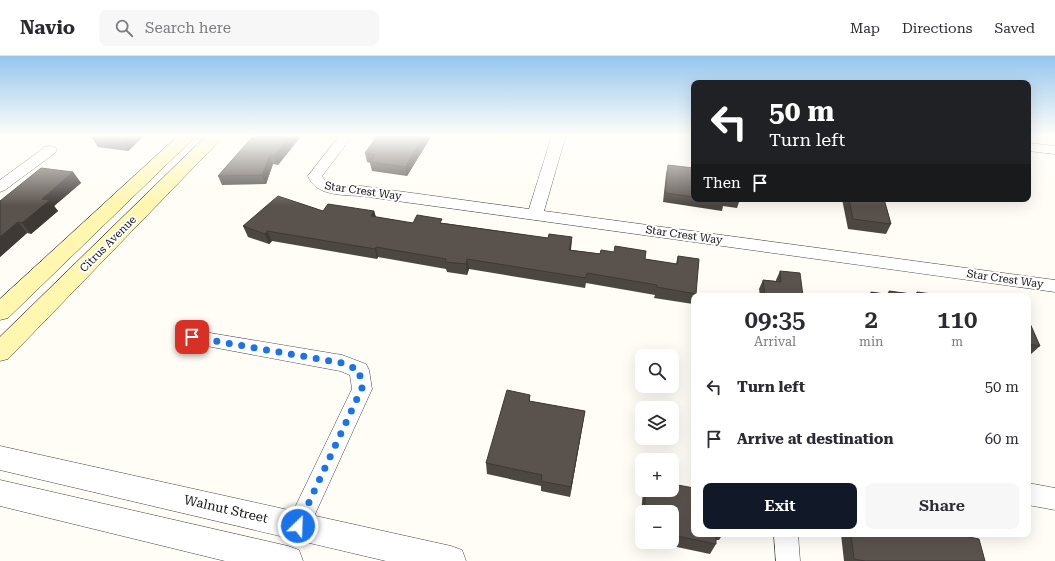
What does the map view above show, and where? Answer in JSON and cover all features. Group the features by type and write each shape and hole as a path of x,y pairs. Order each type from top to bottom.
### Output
{"main road":[{"name":"Citrus Avenue","path":"0,312 165,159"},
{"name":"Citrus Avenue","path":"0,352 193,159"}],"street":[{"path":"0,187 38,159"},
{"name":"Star Crest Way","path":"328,159 317,172 315,181 318,184 338,189 535,214 1055,286"},
{"path":"535,214 552,159"},
{"path":"192,337 342,363 359,370 362,388 298,526"},
{"name":"Walnut Street","path":"0,458 451,561"},
{"path":"0,493 288,561"},
{"path":"1031,495 1055,500"},
{"path":"786,537 788,561"}],"building":[{"path":"233,159 269,159 262,175 218,176"},
{"path":"372,159 410,159 405,167 370,162"},
{"path":"668,165 691,168 691,197 665,193"},
{"path":"41,168 73,172 42,199 50,200 22,223 18,222 0,237 0,201"},
{"path":"278,196 323,211 328,204 374,211 371,216 413,223 417,215 442,219 440,223 548,238 549,234 572,237 569,250 600,254 601,250 614,252 615,246 646,251 645,259 677,264 678,256 699,259 696,293 587,273 586,278 467,259 466,264 445,262 446,259 376,247 375,249 267,231 265,234 243,226"},
{"path":"850,202 885,202 891,224 853,219"},
{"path":"780,271 800,273 803,293 765,293 763,280 781,282"},
{"path":"889,291 904,293 890,293"},
{"path":"1031,326 1040,346 1031,344"},
{"path":"507,390 530,395 529,401 585,411 571,487 541,481 542,475 486,463"},
{"path":"679,485 691,487 691,537 716,537 716,544 679,536 679,505 645,505 645,497 679,497"},
{"path":"851,537 969,537 979,539 985,561 865,561 854,559"}],"route":[{"path":"192,337 342,363 359,370 362,388 298,526"}]}
